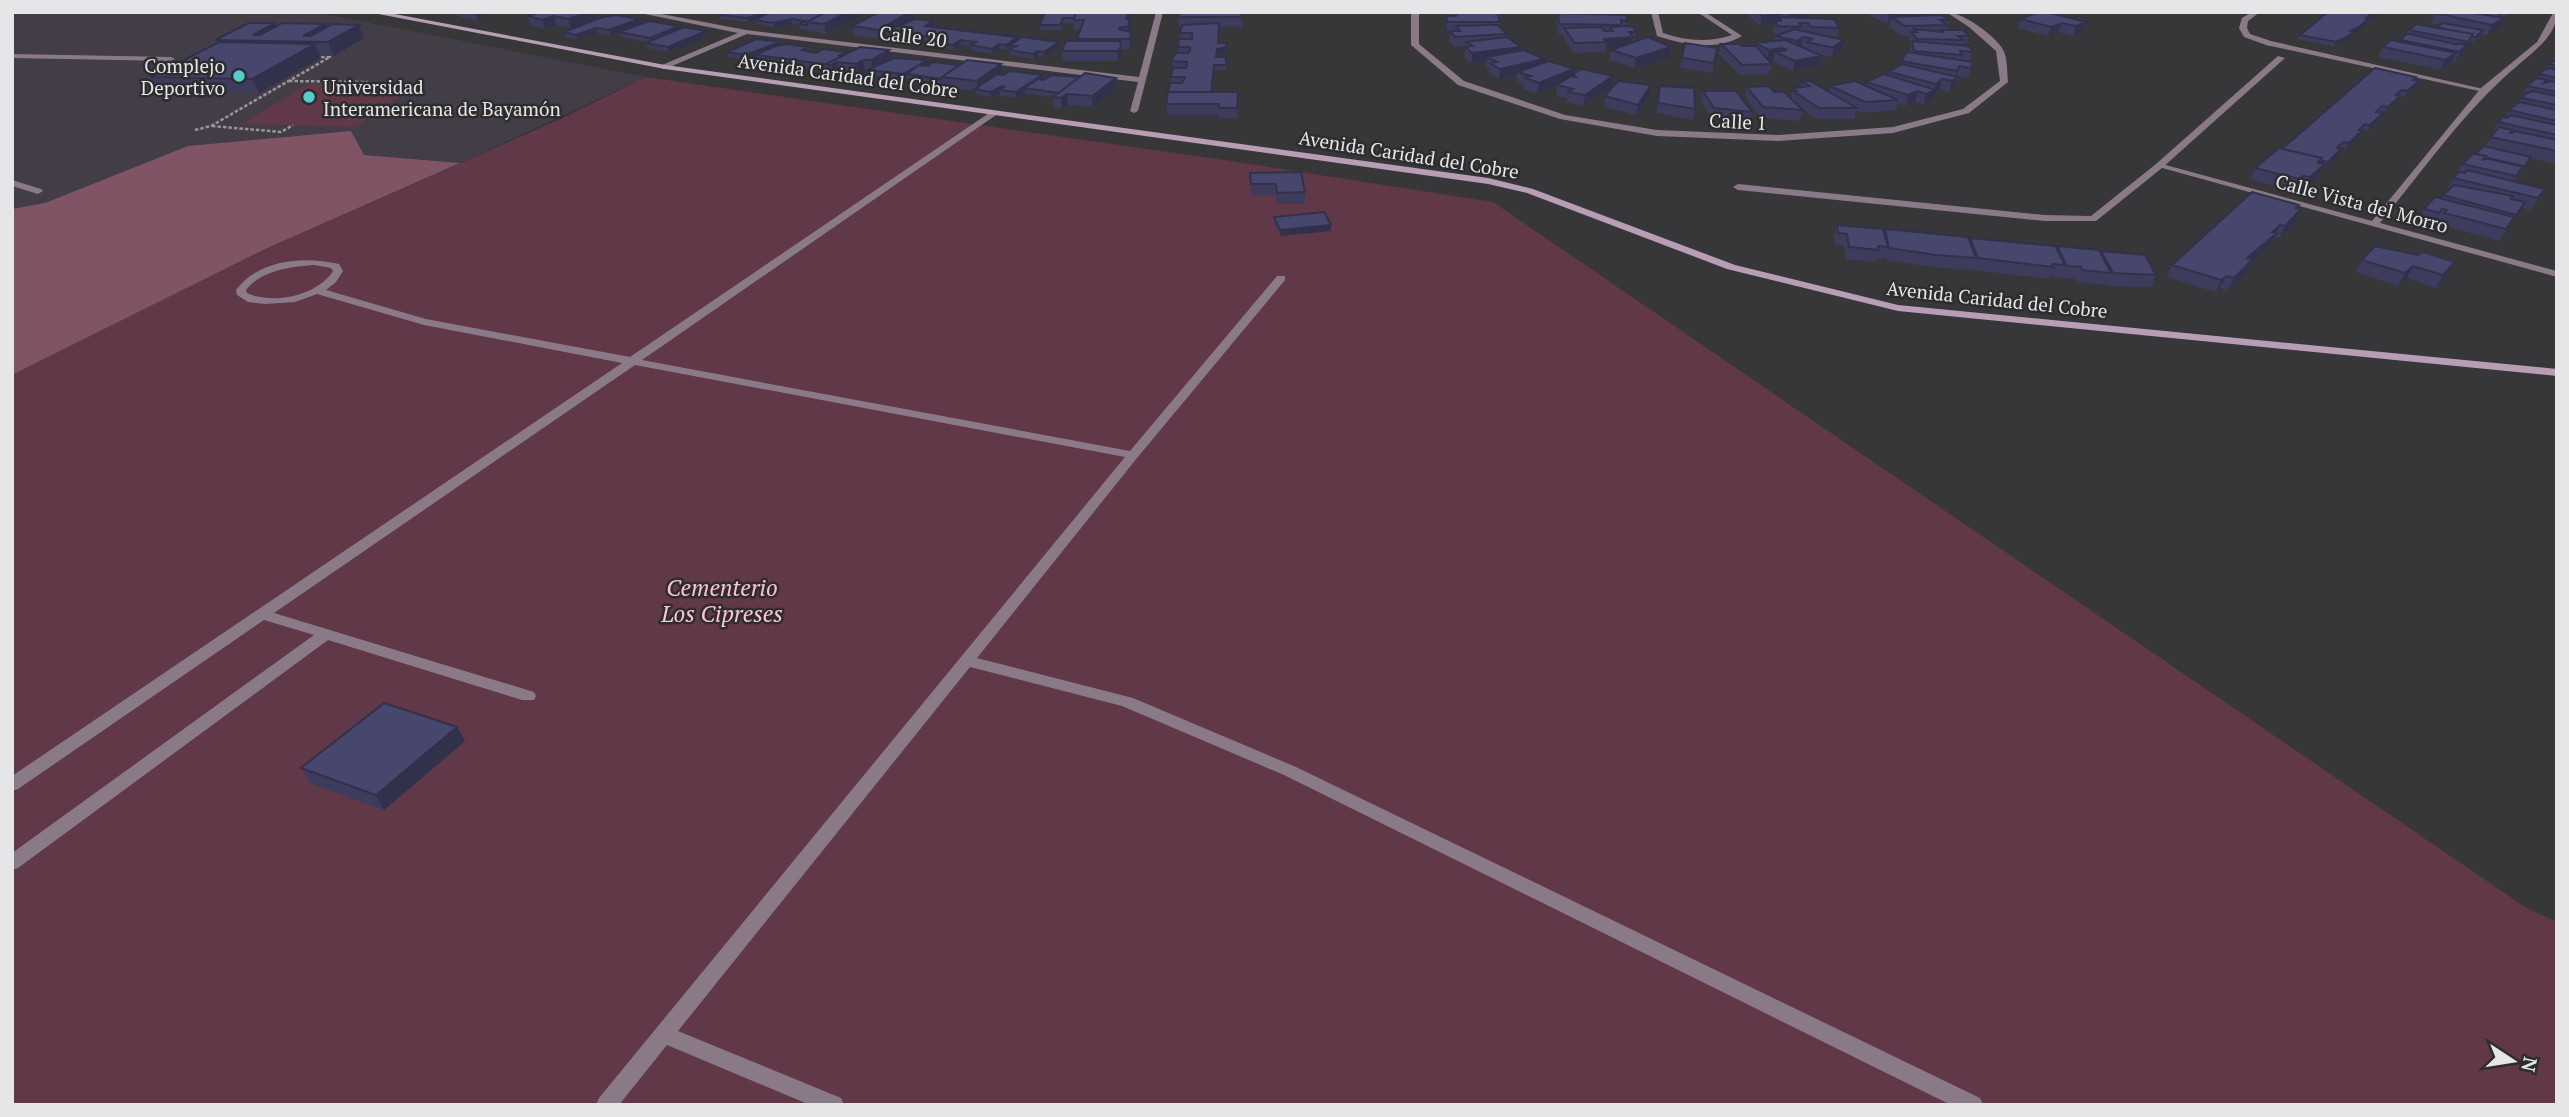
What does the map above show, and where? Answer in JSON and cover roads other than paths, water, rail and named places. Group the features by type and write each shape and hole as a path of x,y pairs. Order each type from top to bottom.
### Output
{"street":[{"name":"Avenida Caridad del Cobre","path":"372,12 665,67 1488,181 1530,191 1731,267 1898,309 2557,373"},
{"name":"Calle 20","path":"638,12 746,32 1143,80"},
{"path":"1134,111 1160,12"},
{"name":"Calle 1","path":"1415,12 1415,45 1461,83 1563,117 1657,133 1778,138 1893,130 1966,111 2004,82 2000,50 1972,25 1949,12"},
{"path":"1654,12 1660,34 1680,42 1723,41 1738,36 1700,12"},
{"path":"2257,12 2245,20 2243,28 2248,35 2269,43 2484,90"},
{"path":"2374,223 2484,90 2544,44 2557,13"},
{"path":"665,67 746,32"},
{"path":"12,56 171,59"},
{"path":"1738,187 2045,218 2093,219 2159,166 2281,58"},
{"path":"12,785 995,113"},
{"name":"Calle Vista del Morro","path":"2159,166 2557,274"},
{"path":"12,183 38,191"},
{"path":"317,290 336,278 338,271 335,266 313,262 282,266 254,277 241,290 242,295 248,299 272,302 317,290 424,322 1133,455"},
{"path":"606,1105 1133,455 1281,278"},
{"path":"261,614 528,696"},
{"path":"12,863 325,635"},
{"path":"968,661 1127,702 1290,771 1973,1105"},
{"path":"663,1034 834,1105"}],"place":[{"name":"Complejo Deportivo","path":"239,76"},
{"name":"Universidad Interamericana de Bayamón","path":"309,97"}],"park label":[{"name":"Cementerio Los Cipreses","path":"722,600"}]}
